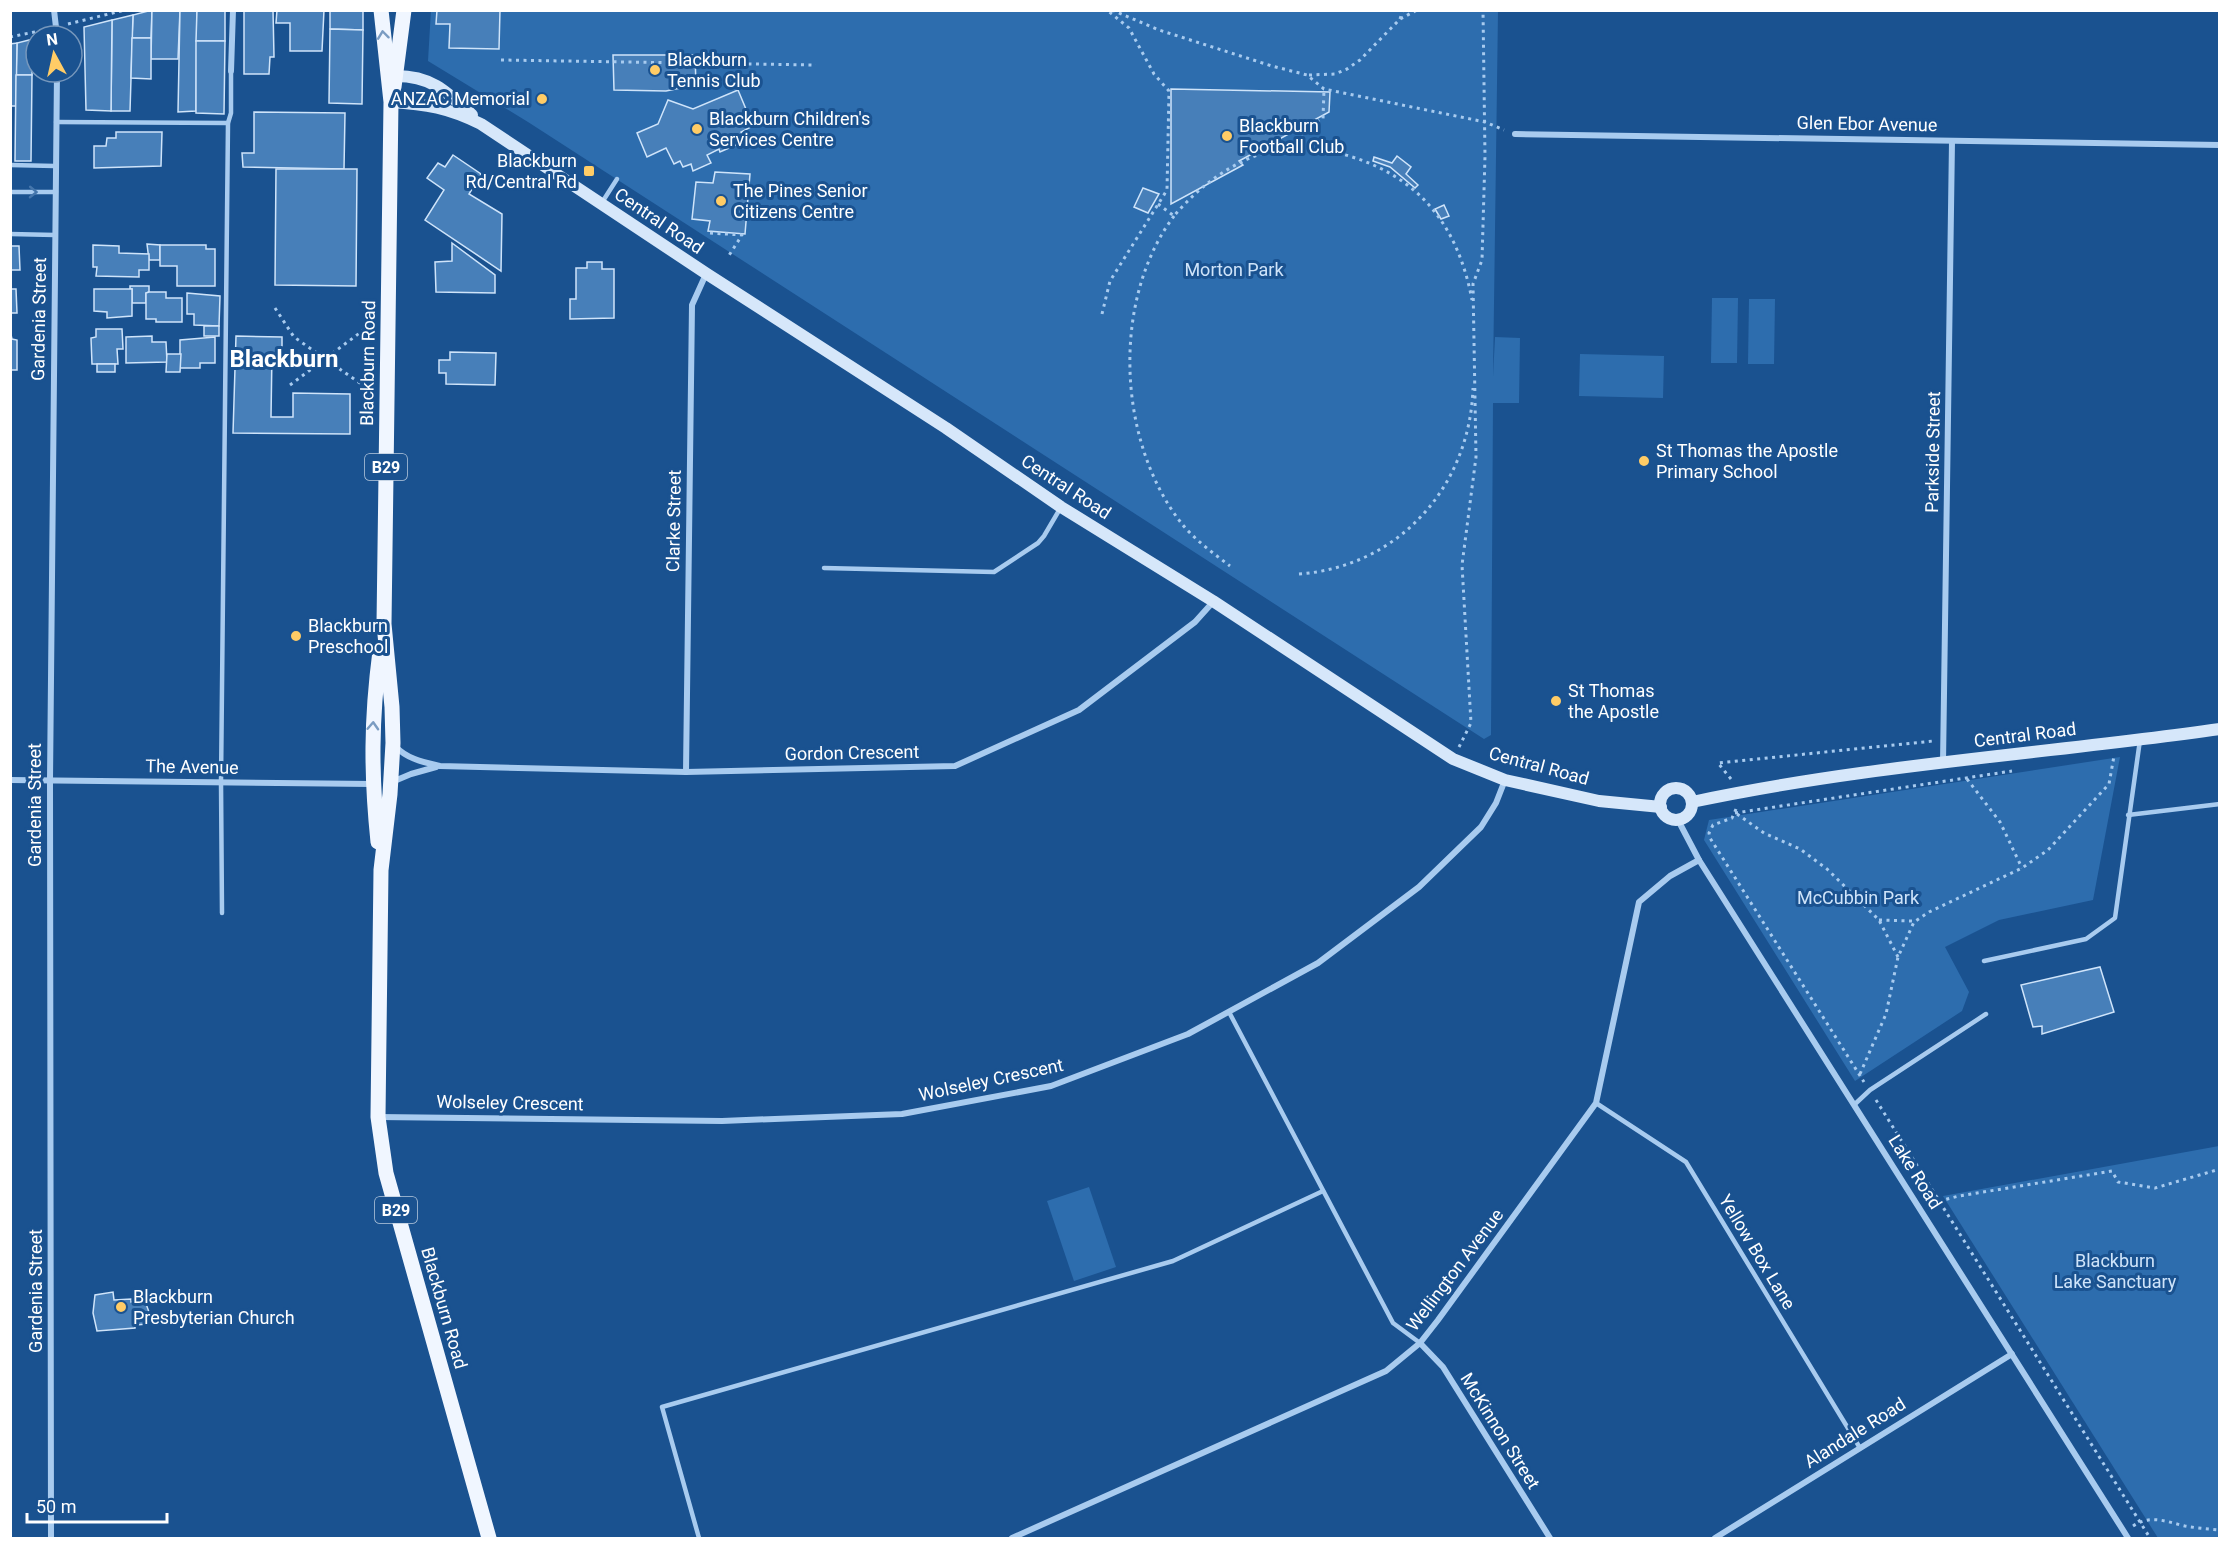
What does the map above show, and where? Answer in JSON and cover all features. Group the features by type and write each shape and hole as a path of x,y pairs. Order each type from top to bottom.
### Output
{"main road":[{"name":"Blackburn Road","path":"381,10 392,80"},
{"name":"Blackburn Road","path":"404,10 392,80 391,102 384,624 393,743 381,870 378,1117 386,1173 489,1539"},
{"name":"Blackburn Road","path":"381,870 372,784 374,697 384,624"},
{"path":"372,784 391,782"},
{"path":"372,784 391,782"}],"street":[{"path":"231,71 233,10"},
{"name":"Central Road","path":"392,80 417,78 442,88 482,124 601,204 946,428 1061,507 1213,601 1453,759 1505,780 1599,801 1661,807"},
{"name":"Gardenia Street","path":"51,1539 50,780 57,84"},
{"name":"Central Road","path":"391,102 428,104 444,108 482,124"},
{"name":"Glen Ebor Avenue","path":"1515,134 2220,145"},
{"name":"Parkside Street","path":"1943,763 1952,141"},
{"name":"Clarke Street","path":"686,772 692,305 707,274"},
{"name":"Gordon Crescent","path":"393,743 404,755 440,766 686,772 955,766 1079,710 1195,622 1213,601"},
{"name":"Central Road","path":"1692,802 1740,792 1943,763 2220,729"},
{"name":"Gordon Crescent","path":"391,782 440,766"},
{"name":"The Avenue","path":"10,780 372,784"},
{"name":"Wolseley Crescent","path":"378,1117 722,1121 902,1114 1051,1086 1188,1034 1318,963 1419,887 1481,827 1496,803 1505,780"},
{"path":"1676,788 1687,792 1692,802 1689,814 1678,820 1667,817 1661,807 1666,792 1676,788"},
{"name":"Lake Road","path":"1678,820 1699,860 2128,1539"},
{"name":"Wellington Avenue","path":"1012,1539 1386,1371 1420,1343 1596,1103 1639,902 1670,876 1699,860"},
{"name":"McKinnon Street","path":"1420,1343 1443,1367 1550,1539"},
{"name":"Alandale Road","path":"1715,1539 2012,1354"}],"lane":[{"path":"222,913 221,782 228,123 231,113 231,71"},
{"path":"56,122 228,123"},
{"path":"10,165 55,165"},
{"path":"601,204 617,179"},
{"path":"10,192 56,192"},
{"path":"10,234 55,235"},
{"path":"824,568 994,572 1038,543 1061,507"},
{"path":"1984,961 2086,939 2115,918 2140,740"},
{"path":"2128,815 2220,804"},
{"path":"1229,1012 1393,1323 1420,1343"},
{"path":"1854,1105 1870,1090 1986,1014"},
{"name":"Yellow Box Lane","path":"1596,1103 1686,1162 1860,1448"},
{"path":"699,1539 662,1407 1173,1261 1323,1191"}],"path":[{"path":"69,24 125,10"},
{"path":"1102,314 1110,281 1167,190 1169,91 1154,74 1129,28 1107,10"},
{"path":"1112,10 1171,34 1272,66 1307,75 1324,76 1347,69 1367,53 1400,19 1417,10"},
{"path":"1400,19 1403,10"},
{"path":"1453,759 1471,723 1462,565 1476,458 1473,284 1482,260 1485,122 1482,10"},
{"path":"501,60 816,65"},
{"path":"1307,75 1324,89 1485,122 1515,134"},
{"path":"1301,146 1302,129 1323,119 1324,89"},
{"path":"1230,566 1205,547 1183,525 1164,498 1142,448 1134,419 1131,364 1136,303 1142,278 1162,232 1190,197 1237,164 1271,150 1301,146 1332,150 1376,165 1401,179 1419,194 1449,233 1460,254 1467,276 1474,317"},
{"path":"1158,204 1174,216"},
{"path":"710,232 742,236 728,257"},
{"path":"275,308 294,337 364,386"},
{"path":"290,385 365,329"},
{"path":"1299,574 1334,569 1384,547 1404,534 1423,516 1438,497 1462,450 1472,404 1474,343"},
{"path":"1944,740 1718,763 1740,792 1732,818 1713,825 1709,833 1710,838 2150,1539"},
{"path":"1879,920 1914,921 2022,868 2048,850 2109,784 2115,756 2103,757"},
{"path":"1735,813 2012,772"},
{"path":"1967,779 2000,822 2022,868"},
{"path":"1735,813 1764,833 1800,849 1827,869 1879,920 1898,957"},
{"path":"1860,1074 1886,1014 1898,957 1914,921"},
{"path":"1939,1201 2112,1171 2118,1182 2156,1188 2220,1169"},
{"path":"2139,1522 2156,1519 2191,1527 2220,1530"}],"green space":[{"name":"Morton Park","path":"431,10 1498,11 1493,377 1495,337 1520,338 1519,403 1493,403 1491,735 1484,739 528,122 428,61"},
{"path":"1712,298 1738,298 1737,363 1711,363"},
{"path":"1749,299 1775,299 1774,364 1748,364"},
{"path":"1580,354 1664,356 1663,398 1579,396"},
{"name":"McCubbin Park","path":"2120,757 2093,900 1999,920 1945,947 1969,992 1962,1011 1855,1081 1704,840 1709,820"},
{"name":"Blackburn Lake Sanctuary","path":"2219,1146 2219,1538 2158,1538 1943,1196"},
{"path":"1089,1187 1116,1267 1074,1281 1047,1201"}],"building":[{"path":"152,10 151,38 132,38 133,15"},
{"path":"152,10 180,10 178,59 151,59"},
{"path":"180,10 197,10 196,111 178,112"},
{"path":"197,10 225,10 225,41 196,41"},
{"path":"244,10 273,10 274,57 270,57 269,74 244,74"},
{"path":"277,10 324,10 322,51 290,51 290,23 276,23"},
{"path":"330,10 363,10 363,30 330,29"},
{"path":"437,10 500,10 499,49 449,48 450,24 436,24"},
{"path":"133,15 130,111 111,111 112,20"},
{"path":"112,20 111,111 86,110 84,27"},
{"path":"330,29 363,30 362,104 329,103"},
{"path":"132,38 151,38 151,79 131,78"},
{"path":"24,41 24,75 16,75 17,43"},
{"path":"196,41 225,41 224,114 196,113"},
{"path":"17,43 16,106 10,106 10,44"},
{"name":"Blackburn Tennis Club","path":"613,55 695,55 696,85 666,91 614,90"},
{"path":"16,75 24,75 24,84 32,84 31,161 15,161"},
{"name":"Blackburn Football Club","path":"1171,89 1330,92 1329,112 1239,161 1243,165 1171,204"},
{"name":"Blackburn Children's Services Centre","path":"738,90 753,126 741,132 745,141 707,155 711,163 693,171 691,164 683,167 680,161 674,164 666,148 647,157 637,133 658,124 668,100 693,109"},
{"path":"254,112 345,113 344,169 243,167 242,153 254,153"},
{"path":"116,132 162,132 161,166 94,168 94,146 106,146 107,138 116,138"},
{"path":"453,155 481,174 469,194 502,214 501,271 425,220 444,190 427,178 438,163 445,167"},
{"path":"1397,156 1411,167 1406,174 1418,185 1415,188 1390,167 1373,161 1374,157 1392,163"},
{"path":"276,169 357,169 356,286 275,285"},
{"name":"The Pines Senior Citizens Centre","path":"715,172 750,174 745,234 708,231 710,221 692,219 696,182 713,183"},
{"path":"1143,188 1159,194 1148,213 1134,207"},
{"path":"1444,205 1449,216 1441,219 1435,209"},
{"path":"452,243 495,275 495,293 436,292 435,262 452,261"},
{"path":"147,244 160,245 160,260 149,260"},
{"path":"93,245 119,246 119,253 149,254 149,270 139,270 139,277 96,276 97,267 93,267"},
{"path":"160,245 206,245 206,249 215,249 215,286 177,286 177,266 160,266"},
{"path":"10,246 19,246 20,270 10,270"},
{"path":"587,262 602,262 602,269 614,269 614,318 570,319 570,299 576,299 576,268 587,268"},
{"path":"130,286 149,286 146,303 132,303"},
{"path":"10,289 16,289 17,313 10,313"},
{"path":"94,289 132,289 132,316 107,318 107,312 94,311"},
{"path":"166,292 166,298 182,298 182,322 156,322 156,319 146,319 146,293"},
{"path":"187,293 220,296 219,326 194,325 194,314 187,314"},
{"path":"204,326 219,326 219,336 204,336"},
{"path":"96,329 122,329 123,349 117,349 118,364 92,364 91,338 96,337"},
{"path":"10,331 12,339 17,340 17,370 10,370"},
{"path":"152,336 152,342 166,342 167,362 126,363 126,337"},
{"path":"236,336 282,337 282,353 272,353 271,417 293,417 293,393 350,394 350,434 233,433"},
{"path":"215,337 215,363 200,363 200,368 180,368 180,340"},
{"path":"450,352 496,353 495,385 446,384 446,373 439,373 439,360 450,360"},
{"path":"167,354 181,354 180,372 166,372"},
{"path":"97,364 115,364 115,372 97,372"},
{"path":"2100,967 2114,1012 2042,1034 2042,1026 2033,1027 2021,985"},
{"name":"Blackburn Presbyterian Church","path":"113,1292 114,1300 145,1301 149,1312 147,1324 135,1325 135,1328 97,1331 93,1313 95,1295"}],"place":[{"name":"Blackburn Tennis Club","path":"655,70"},
{"name":"ANZAC Memorial","path":"542,99"},
{"name":"Blackburn Children's Services Centre","path":"697,129"},
{"name":"Blackburn Football Club","path":"1227,136"},
{"name":"Blackburn Rd/Central Rd","path":"589,171"},
{"name":"The Pines Senior Citizens Centre","path":"721,201"},
{"name":"St Thomas the Apostle Primary School","path":"1644,461"},
{"name":"Blackburn Preschool","path":"296,636"},
{"name":"St Thomas the Apostle","path":"1556,701"},
{"name":"Blackburn Presbyterian Church","path":"121,1307"}],"district":[{"name":"Blackburn","path":"284,359"}]}
